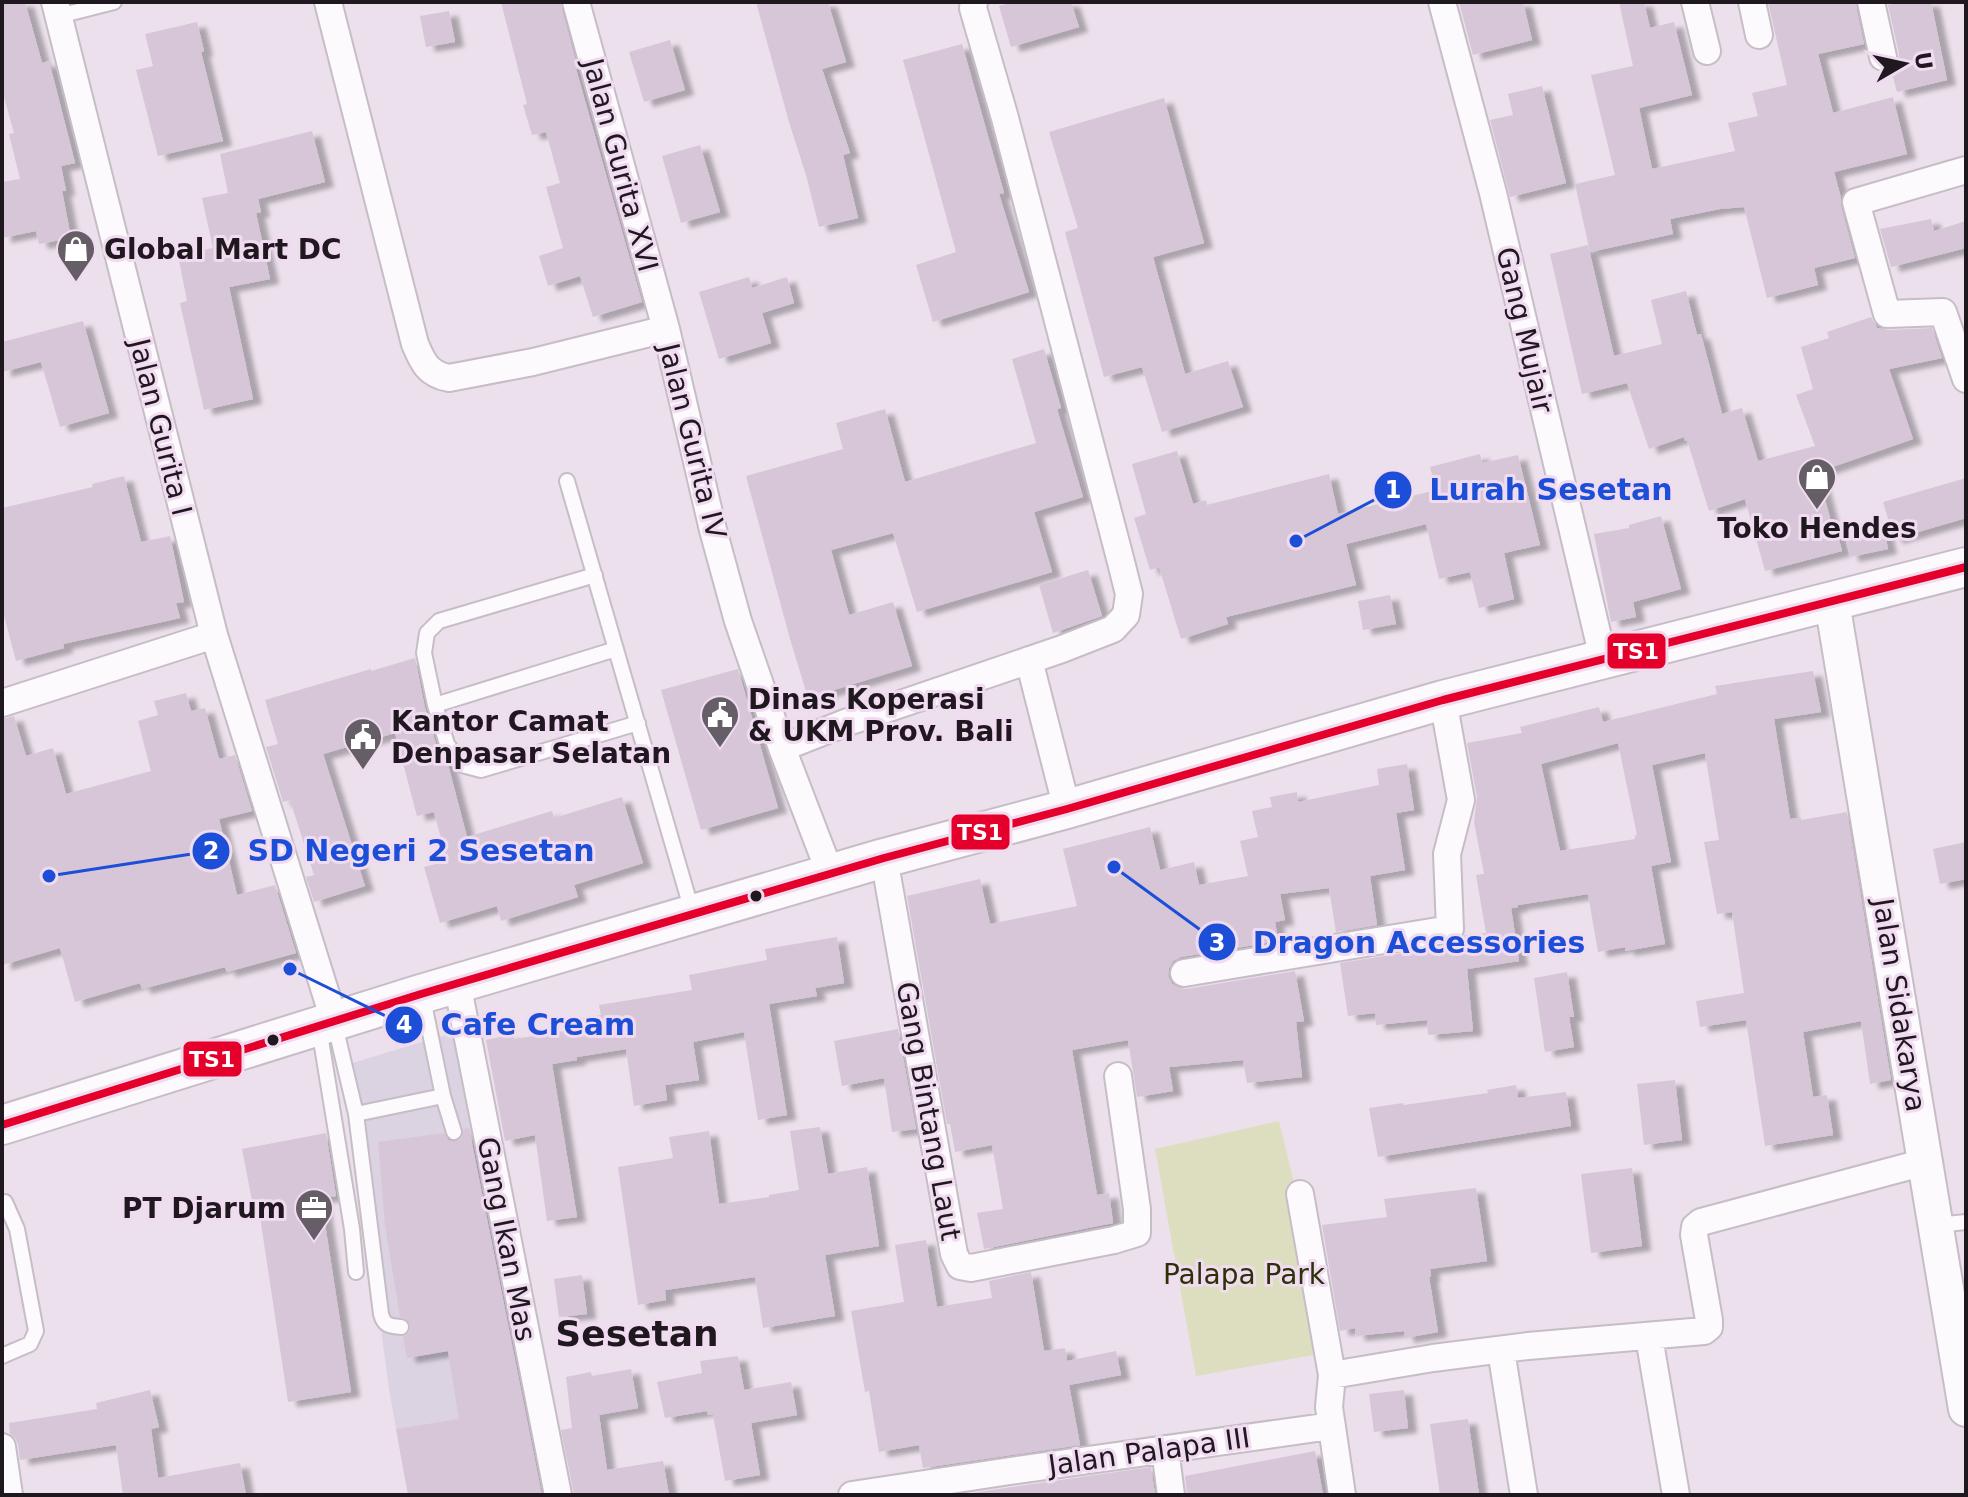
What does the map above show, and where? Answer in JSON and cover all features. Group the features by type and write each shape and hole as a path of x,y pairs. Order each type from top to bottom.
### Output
{"main road":[{"path":"2,1125 439,988 830,873 1067,809 1443,700 1966,567"}],"street":[{"name":"Jalan Gurita IV","path":"328,2 415,344 429,370 449,378 533,362 666,329 713,530 738,621 830,873"},
{"name":"Jalan Gurita XVI","path":"576,2 666,329"},
{"path":"782,748 1113,629 1126,615 1129,594 1005,118 973,8 974,2"},
{"name":"Gang Mujair","path":"1442,2 1493,193 1603,658"},
{"path":"1695,2 1707,51"},
{"path":"1752,2 1759,35"},
{"path":"1871,2 1883,57"},
{"name":"Jalan Gurita I","path":"57,9 214,635 326,1023"},
{"path":"1966,170 1856,202 1887,314 1943,312 1966,379"},
{"name":"Jalan Sidakarya","path":"1832,602 1925,1162 1951,1224 1966,1409"},
{"path":"2,703 214,635"},
{"path":"1029,660 1067,809"},
{"path":"1184,973 1450,929 1447,854 1461,800 1443,700"},
{"name":"Gang Bintang Laut","path":"884,858 954,1254 960,1266 971,1268 1137,1233 1137,1209 1118,1076"},
{"name":"Gang Ikan Mas","path":"439,988 558,1495"},
{"path":"1332,1375 1433,1358 1704,1331 1709,1327 1694,1235 1698,1224 1925,1162"},
{"path":"1300,1194 1332,1375 1329,1407 1342,1495"},
{"path":"1649,1337 1676,1495"},
{"path":"1501,1350 1524,1495"},
{"name":"Jalan Palapa III","path":"852,1495 990,1485 1165,1449 1331,1426"},
{"path":"2,1447 9,1495"},
{"path":"1165,1449 1171,1495"}],"lane":[{"path":"57,9 114,2"},
{"path":"567,481 693,914"},
{"path":"595,575 439,621 427,633 424,653 435,705 447,744 462,765 481,770 638,723"},
{"path":"435,705 616,649"},
{"path":"439,988 443,1096 454,1132"},
{"path":"326,1023 356,1114 381,1314 387,1326 401,1327"},
{"path":"326,1023 356,1272"},
{"path":"356,1114 443,1096"},
{"path":"2,1356 30,1344 36,1331 17,1229 5,1202"}],"shaded area":[{"path":"461,1030 545,1495 408,1495 389,1389 346,1065"}],"green space":[{"name":"Palapa Park","path":"1279,1121 1297,1195 1325,1353 1196,1376 1155,1149"}],"building":[{"path":"2,2 25,2 42,63 49,61 75,163 61,166 66,191 62,191 71,238 39,244 36,231 2,238 2,182 20,179 9,134 14,133 2,90"},
{"path":"501,2 560,2 642,302 593,317 580,276 548,286 539,256 563,248 546,187 560,183 546,132 532,135"},
{"path":"756,2 828,2 846,62 822,69 850,153 843,155 858,218 819,227"},
{"path":"1013,2 1071,2 1079,27 1011,47 999,6"},
{"path":"1459,2 1523,2 1532,40 1473,55"},
{"path":"1619,2 1644,2 1650,28 1674,22 1692,95 1639,108 1652,169 1735,151 1728,123 1758,116 1752,93 1787,85 1768,2 1855,2 1864,44 1818,54 1833,113 1893,97 1907,154 1834,172 1855,258 1814,268 1818,285 1767,298 1744,207 1670,219 1673,234 1590,252 1575,184 1615,175 1591,75 1633,66"},
{"path":"1931,2 1947,80 1897,92 1891,70 1898,63 1899,54 1888,5"},
{"path":"449,11 455,42 426,47 420,16"},
{"path":"197,22 204,51 201,52 223,141 158,156 136,70 153,66 145,34"},
{"path":"670,40 685,90 644,102 629,52"},
{"path":"962,44 1004,193 999,194 1029,292 933,322 916,265 956,252 903,60"},
{"path":"1542,86 1566,183 1510,197 1490,120 1513,115 1508,94"},
{"path":"1164,98 1204,243 1153,257 1185,374 1228,361 1243,407 1162,432 1142,367 1104,377 1065,232 1078,228 1049,132"},
{"path":"312,131 325,182 258,199 261,212 256,213 270,279 229,287 253,399 204,410 180,303 187,301 178,255 213,248 202,198 228,193 220,154"},
{"path":"700,145 720,212 681,223 662,156"},
{"path":"1931,219 1934,231 1966,221 1966,248 1891,267 1880,229"},
{"path":"1588,245 1614,356 1662,344 1651,300 1686,291 1722,414 1742,408 1758,461 1815,446 1796,395 1813,389 1801,347 1829,338 1827,332 1871,317 1877,328 1888,330 1932,328 1942,358 1889,369 1913,439 1818,472 1842,551 1765,571 1745,499 1709,511 1684,437 1649,449 1627,383 1582,394 1550,254"},
{"path":"749,277 752,288 787,277 794,303 762,313 771,343 719,359 699,292"},
{"path":"83,321 109,413 60,427 41,362 2,372 2,342"},
{"path":"1044,349 1061,408 1057,409 1083,497 1034,512 1052,572 917,612 893,533 831,550 849,615 893,602 912,666 808,698 746,476 843,449 836,423 885,409 905,482 1036,443 1012,359"},
{"path":"1177,451 1193,504 1206,500 1207,505 1329,474 1338,514 1436,490 1430,467 1480,454 1482,463 1518,455 1540,545 1504,553 1514,599 1479,608 1470,572 1439,579 1426,524 1346,544 1356,585 1226,617 1228,624 1181,639 1159,567 1150,570 1134,518 1146,514 1132,464"},
{"path":"124,476 141,542 170,536 184,602 176,603 180,618 63,644 64,648 16,661 2,608 2,508 93,487 92,484"},
{"path":"1966,478 1966,518 1894,539 1883,502"},
{"path":"1661,516 1681,589 1633,602 1636,617 1611,622 1594,534 1629,528 1629,525"},
{"path":"1882,520 1888,549 1850,557 1843,528"},
{"path":"1088,570 1102,616 1053,633 1039,585"},
{"path":"1390,595 1396,624 1363,630 1358,601"},
{"path":"415,658 425,708 437,747 447,761 467,837 552,811 554,818 622,797 643,863 574,885 578,897 501,921 497,906 440,923 424,867 447,861 434,812 417,816 395,733 323,754 365,886 314,902 306,877 314,875 290,800 283,802 266,747 278,744 265,700"},
{"name":"Dinas Koperasi & UKM Prov. Bali","path":"738,669 778,808 701,830 661,690"},
{"path":"1813,671 1821,712 1774,719 1790,819 1847,812 1891,1080 1870,1084 1861,1021 1803,1032 1813,1097 1827,1095 1833,1135 1765,1146 1746,1020 1700,1027 1696,1001 1744,993 1732,912 1717,914 1704,842 1719,840 1705,753 1652,765 1671,862 1651,866 1665,944 1598,952 1588,894 1518,905 1511,908 1519,961 1467,969 1473,1031 1428,1035 1427,1020 1376,1025 1375,1013 1348,1016 1340,963 1453,945 1465,935 1486,933 1476,875 1484,874 1474,822 1477,797 1467,743 1522,733 1520,727 1599,707 1603,722 1717,694 1715,686","holes":["1618,743 1637,835 1635,839 1560,851 1541,764"]},
{"path":"186,693 191,711 205,708 219,759 235,755 252,811 219,819 237,895 275,885 296,953 227,972 225,967 142,989 140,983 75,1002 60,948 2,965 2,719 14,716 26,756 53,748 66,794 151,771 138,721 158,715 154,701"},
{"path":"1407,764 1414,810 1396,813 1405,870 1370,876 1377,925 1336,932 1329,888 1280,894 1285,920 1275,922 1278,941 1181,957 1173,961 1169,968 1168,976 1172,984 1186,989 1295,971 1304,1021 1296,1022 1302,1077 1247,1083 1243,1060 1169,1067 1173,1091 1137,1097 1128,1040 1072,1050 1097,1195 1109,1193 1113,1223 984,1249 977,1213 1003,1209 992,1145 955,1152 950,1124 947,1124 907,896 980,879 990,924 1077,906 1063,849 1150,827 1160,870 1194,862 1199,885 1248,876 1240,841 1258,837 1252,811 1272,807 1270,797 1297,792 1298,802 1379,785 1377,769"},
{"path":"1966,842 1966,879 1940,884 1933,849"},
{"path":"837,937 844,983 815,988 817,996 769,1004 787,1115 758,1120 744,1032 693,1042 699,1080 665,1085 667,1100 634,1106 626,1049 552,1064 577,1217 547,1221 535,1135 505,1141 486,1040 513,1034 514,1039 576,1029 575,1020 601,1015 599,1005 692,990 689,975 767,960 765,949"},
{"path":"1567,972 1574,1017 1569,1017 1574,1047 1545,1052 1534,978"},
{"path":"898,1029 916,1129 892,1132 884,1078 842,1086 834,1041"},
{"path":"1675,1080 1682,1140 1644,1145 1637,1084"},
{"path":"1516,1085 1518,1098 1566,1092 1571,1126 1378,1157 1369,1108 1488,1093 1487,1090"},
{"path":"820,1127 828,1174 867,1167 879,1246 825,1255 835,1316 763,1328 755,1277 665,1290 666,1300 638,1305 618,1167 673,1158 669,1137 709,1131 719,1204 769,1197 799,1190 790,1131"},
{"path":"469,1128 542,1495 408,1495 396,1429 459,1419 448,1351 407,1358 403,1337 411,1327 407,1319 400,1317 385,1225 378,1142 444,1133 448,1140 456,1142 462,1138 464,1129"},
{"path":"326,1133 336,1196 321,1198 351,1392 288,1402 259,1210 254,1211 242,1149"},
{"path":"1632,1168 1642,1246 1591,1253 1581,1174"},
{"path":"1476,1188 1487,1261 1430,1269 1438,1332 1405,1338 1404,1331 1356,1336 1355,1328 1340,1331 1322,1225 1387,1217 1384,1199"},
{"path":"926,1240 937,1307 992,1298 989,1281 1031,1272 1044,1351 1065,1348 1067,1361 1116,1351 1121,1375 1069,1385 1080,1445 923,1468 919,1445 879,1452 851,1311 904,1302 895,1245"},
{"path":"582,1275 587,1314 559,1317 554,1279"},
{"path":"738,1356 744,1390 791,1382 797,1415 751,1423 760,1475 725,1481 713,1415 708,1415 707,1411 665,1418 657,1382 702,1373 700,1361"},
{"path":"631,1369 638,1408 599,1415 607,1470 663,1461 669,1495 574,1495 561,1430 572,1428 566,1377"},
{"path":"150,1390 159,1427 151,1429 158,1478 240,1463 246,1495 123,1495 116,1445 20,1460 18,1444 10,1434 9,1423 97,1409 96,1403"},
{"path":"1404,1390 1408,1428 1374,1432 1369,1394"},
{"path":"1468,1419 1479,1495 1440,1495 1430,1424"},
{"path":"1315,1451 1323,1495 1187,1495 1185,1476"},
{"path":"1151,1467 1155,1495 959,1495 1012,1487"}],"transit line":[{"name":"TS1","path":"2,1125 421,994 884,858 1067,809 1443,700 1966,567"}],"place":[{"name":"Global Mart DC","path":"76,283"},
{"name":"Toko Hendes","path":"1817,511"},
{"name":"Lurah Sesetan","path":"1296,541"},
{"name":"Dinas Koperasi & UKM Prov. Bali","path":"720,749"},
{"name":"Kantor Camat Denpasar Selatan","path":"363,771"},
{"name":"Dragon Accessories","path":"1114,867"},
{"name":"SD Negeri 2 Sesetan","path":"49,876"},
{"name":"Cafe Cream","path":"290,969"},
{"name":"PT Djarum","path":"314,1242"}],"district":[{"name":"Sesetan","path":"637,1333"}]}
